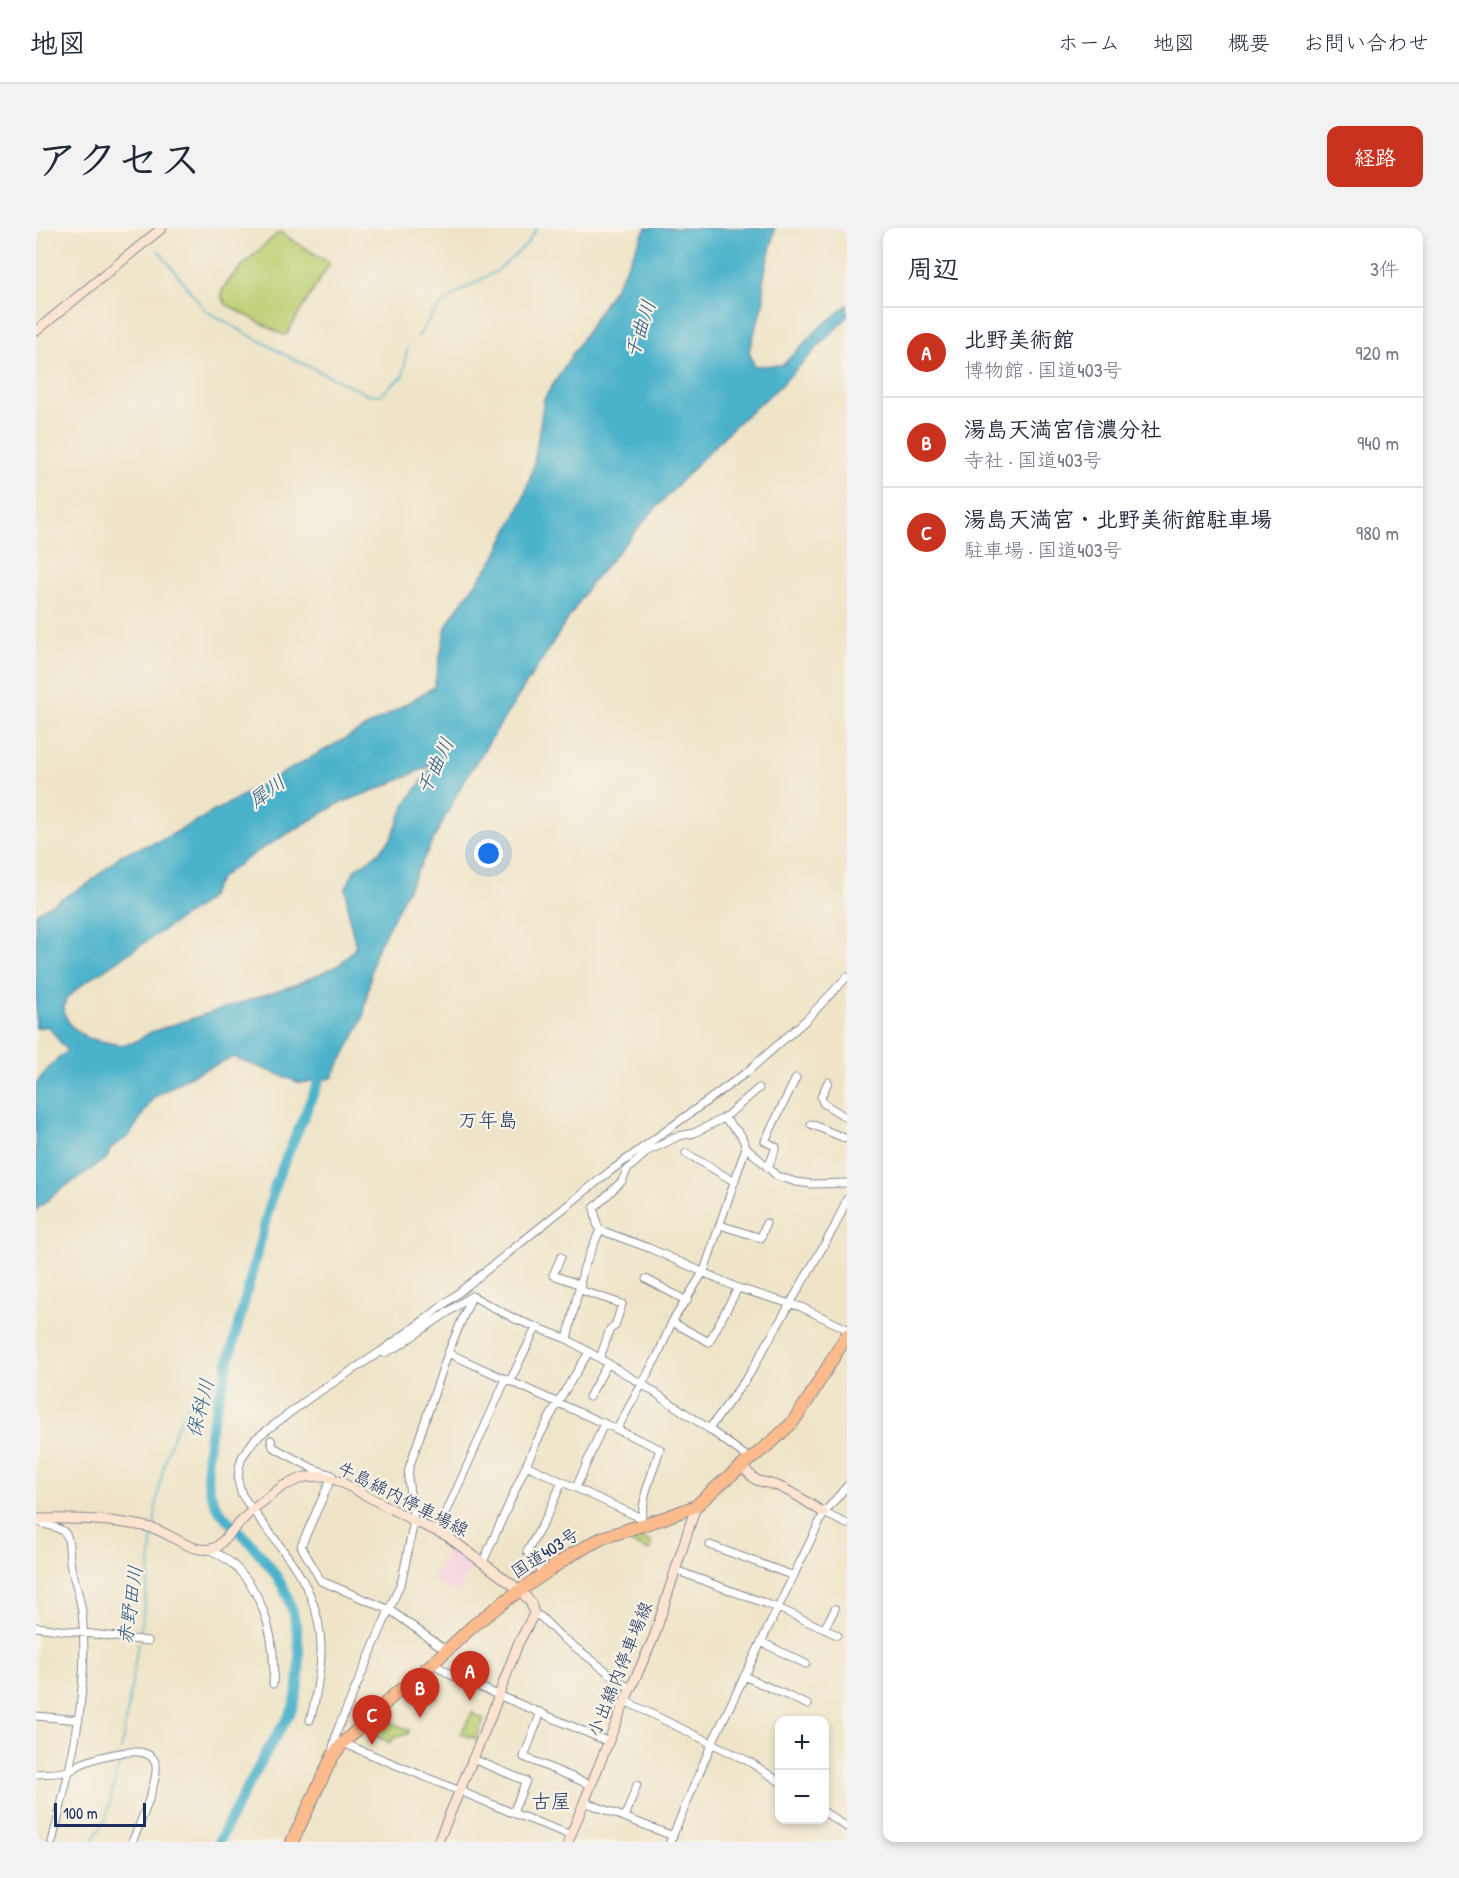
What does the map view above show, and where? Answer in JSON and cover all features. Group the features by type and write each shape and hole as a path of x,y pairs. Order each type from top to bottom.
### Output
{"highway":[{"name":"国道403号","path":"292,1842 332,1757 343,1743 393,1696 433,1664 474,1625 571,1555 602,1538 640,1522 696,1506 792,1423 847,1335"}],"main road":[{"path":"36,331 162,228"},
{"path":"746,1462 756,1480 778,1486 824,1513"},
{"name":"牛島綿内停車場線","path":"213,1549 252,1510 283,1486 305,1477 324,1476 438,1531 521,1591"},
{"name":"小出綿内停車場線","path":"569,1839 630,1689 654,1637 696,1506"},
{"path":"36,1519 68,1518 153,1528 195,1548 213,1549"},
{"path":"438,1842 500,1695 518,1644 534,1614 531,1603 521,1591"}],"street":[{"path":"310,1720 322,1647 320,1624 314,1603 299,1572 242,1495 238,1481 242,1457 255,1439 468,1287 609,1172 646,1149 756,1065 806,1020 847,977"},
{"path":"768,1168 776,1147 765,1141 795,1078"},
{"path":"828,1082 821,1097 823,1103 847,1118"},
{"path":"759,1088 724,1118 694,1133 679,1136 646,1149 627,1170 622,1181 594,1208 597,1224 600,1230 649,1248 738,1288 790,1304 847,1329"},
{"path":"724,1118 741,1135 746,1147 777,1176 812,1184 847,1183"},
{"path":"811,1124 847,1139"},
{"path":"616,1429 658,1355 672,1322 704,1272 746,1147"},
{"path":"686,1153 735,1182"},
{"path":"709,1429 748,1375 835,1226 847,1199"},
{"path":"720,1225 761,1238 766,1223"},
{"path":"567,1339 584,1267 600,1230"},
{"path":"561,1257 553,1275 622,1304 615,1326 610,1329 600,1358"},
{"path":"646,1279 687,1301"},
{"path":"672,1322 709,1342 738,1288"},
{"path":"380,1352 385,1354 397,1347 472,1296"},
{"path":"472,1296 536,1328 567,1339 600,1358 709,1429 746,1462"},
{"path":"332,1757 337,1731 402,1580 414,1521 408,1479 409,1468 448,1353 472,1296"},
{"path":"438,1531 508,1380 536,1328"},
{"path":"483,1562 526,1465 558,1402 589,1352"},
{"path":"448,1353 660,1449 646,1491 640,1522 526,1465"},
{"path":"589,1397 608,1364"},
{"path":"576,1488 604,1423"},
{"path":"270,1440 273,1447 312,1468 344,1479 350,1487"},
{"path":"331,1479 301,1546 321,1581 390,1610 447,1651"},
{"path":"544,1575 527,1552 562,1482"},
{"path":"585,1802 625,1817 672,1839 712,1743 824,1513 847,1486"},
{"path":"824,1513 847,1524"},
{"path":"36,1519 60,1529 67,1536 69,1559 81,1610 84,1651 79,1720 70,1771 52,1842"},
{"path":"710,1545 794,1575"},
{"path":"213,1549 241,1571 261,1606 272,1641 273,1684"},
{"path":"675,1570 778,1608 837,1635"},
{"path":"824,1629 835,1609"},
{"path":"534,1614 541,1617 559,1635 630,1689"},
{"path":"36,1627 148,1641"},
{"path":"761,1642 806,1664"},
{"path":"433,1664 451,1675 609,1742"},
{"path":"744,1676 808,1705"},
{"path":"625,1701 750,1762 775,1779"},
{"path":"541,1713 524,1757 591,1785"},
{"path":"36,1716 79,1720"},
{"path":"343,1743 459,1790 569,1839"},
{"path":"36,1774 70,1771 79,1765 108,1754 140,1752 149,1756 156,1767 153,1787 132,1842"},
{"path":"473,1759 526,1781 513,1813"},
{"path":"625,1817 638,1785"},
{"path":"829,1815 847,1827"}],"shaded area":[{"path":"447,1549 474,1563 458,1594 431,1580"}],"green space":[{"path":"279,232 330,263 286,335 227,305 222,296 231,278"},
{"path":"631,1534 653,1543 650,1551 619,1538"},
{"path":"472,1713 484,1719 476,1739 461,1733"},
{"path":"378,1716 409,1730 408,1734 393,1738 390,1743 376,1736"}],"water":[{"path":"646,228 775,228 763,281 764,300 749,351 754,366 783,365 817,330 847,305 847,317 779,387 735,425 693,468 591,583 462,784 374,955 363,1019 332,1078 300,1083 233,1057 188,1077 153,1098 129,1136 111,1148 107,1158 56,1193 36,1210 36,1083 67,1051 48,1026 36,1028 36,913 88,884 121,855 164,839 434,687 446,627 494,559 523,500 534,464 544,399 620,279","holes":["434,764 405,805 391,839 375,856 355,869 346,888 349,917 356,947 339,965 295,985 151,1032 133,1043 120,1045 87,1038 70,1025 63,1011 66,999 84,983 207,901 221,877 258,851 338,804"]}],"waterway":[{"path":"418,337 435,311 457,293 498,270 526,245 537,228"},
{"path":"158,250 206,311 291,358 367,394 380,395 403,377 407,349"},
{"name":"保科川","path":"219,1842 291,1711 299,1676 299,1649 292,1610 285,1590 265,1561 221,1512 213,1499 208,1475 211,1428 276,1182 324,1069"},
{"name":"赤野田川","path":"154,1526 165,1460 177,1426 194,1401 206,1394 220,1393"},
{"name":"赤野田川","path":"139,1638 153,1533"},
{"name":"赤野田川","path":"121,1751 138,1643"},
{"name":"赤野田川","path":"91,1842 106,1819 121,1756"}],"place":[{"name":"北野美術館","path":"470,1701"},
{"name":"湯島天満宮信濃分社","path":"420,1718"},
{"name":"湯島天満宮・北野美術館駐車場","path":"372,1745"}],"district":[{"name":"万年島","path":"488,1120"},
{"name":"古屋","path":"551,1801"}],"water label":[{"name":"千曲川","path":"640,329"},
{"name":"千曲川","path":"435,766"},
{"name":"犀川","path":"267,791"}]}
